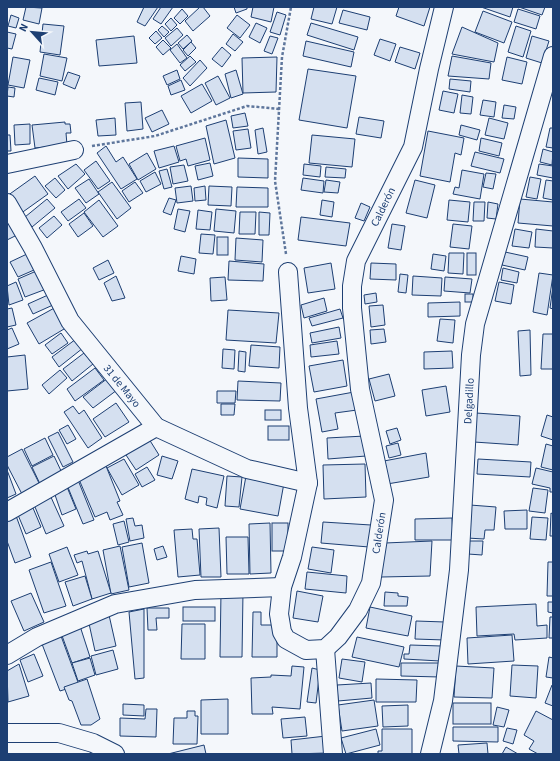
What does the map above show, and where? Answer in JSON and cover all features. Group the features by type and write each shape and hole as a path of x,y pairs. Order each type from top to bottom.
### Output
{"street":[{"name":"Calderón","path":"325,649 338,637 358,610 371,583 384,500 360,389 352,308 352,286 356,261 413,148 444,7"},
{"name":"Delgadillo","path":"430,754 443,702 459,570 471,355 475,324 553,56"},
{"path":"7,164 74,150"},
{"name":"31 de Mayo","path":"7,203 33,248 70,321 156,427 247,469 308,483"},
{"path":"288,272 298,408 308,483 292,557 282,587 279,614 282,632 286,639 306,650 325,649 332,754"},
{"path":"7,512 156,427"},
{"path":"7,655 37,637 115,604 195,590 282,587"},
{"path":"7,733 59,733 93,743 115,754"}],"path":[{"path":"288,272 276,181 282,57 291,7"},
{"path":"74,150 103,143 122,142 155,136 246,106 280,109"}],"building":[{"path":"26,7 42,8 39,24 23,20"},
{"path":"144,7 158,7 145,26 137,22"},
{"path":"161,7 173,7 161,24 153,19"},
{"path":"200,7 203,7 210,16 193,31 185,21"},
{"path":"234,7 247,7 247,9 236,13"},
{"path":"253,7 274,7 271,22 251,17"},
{"path":"314,7 337,7 332,24 311,19"},
{"path":"399,7 430,7 424,26 396,16"},
{"path":"481,7 513,7 510,17"},
{"path":"519,7 545,7 542,15"},
{"path":"182,9 188,16 180,24 174,18"},
{"path":"518,9 540,16 536,29 514,22"},
{"path":"343,10 370,17 367,30 339,23"},
{"path":"483,11 512,22 504,43 475,32"},
{"path":"277,12 286,15 280,35 270,32"},
{"path":"11,15 19,18 16,28 8,26"},
{"path":"237,15 250,25 240,38 227,28"},
{"path":"171,18 177,25 171,31 165,24"},
{"path":"256,23 267,28 260,43 249,37"},
{"path":"311,23 358,37 354,50 307,35"},
{"path":"43,24 64,26 60,55 40,52"},
{"path":"162,26 169,32 164,37 158,30"},
{"path":"516,26 531,31 523,57 508,52"},
{"path":"462,27 498,43 494,62 452,54"},
{"path":"177,28 183,35 171,46 165,38"},
{"path":"156,31 162,38 155,44 149,38"},
{"path":"7,32 16,34 12,49 7,48"},
{"path":"233,34 243,42 235,51 226,44"},
{"path":"187,35 192,41 183,49 178,43"},
{"path":"134,36 137,63 99,66 96,40"},
{"path":"270,36 278,38 272,54 264,51"},
{"path":"532,36 549,41 542,63 526,58"},
{"path":"380,39 396,44 390,61 374,55"},
{"path":"163,40 171,48 163,55 156,47"},
{"path":"306,41 354,52 351,67 303,56"},
{"path":"191,42 196,48 188,56 183,50"},
{"path":"177,44 187,58 180,63 170,50"},
{"path":"222,47 231,55 222,67 212,59"},
{"path":"400,47 420,53 415,69 395,62"},
{"path":"44,54 67,58 62,81 40,76"},
{"path":"190,56 196,62 185,71 180,65"},
{"path":"452,56 491,63 489,79 448,76"},
{"path":"13,57 30,60 24,88 8,85"},
{"path":"277,57 276,92 243,93 242,58"},
{"path":"507,57 527,62 522,84 502,80"},
{"path":"200,60 207,68 190,86 183,78"},
{"path":"308,69 356,76 347,128 299,120"},
{"path":"177,70 180,79 167,85 163,76"},
{"path":"236,70 243,94 231,98 225,74"},
{"path":"68,72 80,76 75,89 63,84"},
{"path":"218,76 230,98 216,105 205,83"},
{"path":"39,78 58,82 55,95 36,90"},
{"path":"450,79 471,81 470,92 449,89"},
{"path":"181,80 185,90 171,95 168,86"},
{"path":"202,84 212,101 191,113 181,96"},
{"path":"8,87 15,88 14,97 7,96"},
{"path":"443,91 458,94 454,113 439,110"},
{"path":"462,95 473,97 471,114 460,113"},
{"path":"483,100 496,102 494,117 480,115"},
{"path":"141,102 143,129 127,131 125,103"},
{"path":"504,105 516,107 514,119 502,118"},
{"path":"162,110 169,124 152,132 145,118"},
{"path":"245,113 248,126 233,128 231,116"},
{"path":"359,117 384,121 381,138 356,134"},
{"path":"115,118 116,135 98,136 96,120"},
{"path":"489,118 508,123 504,139 485,135"},
{"path":"226,120 235,158 214,164 206,126"},
{"path":"65,122 65,124 70,124 71,133 66,133 67,145 35,148 32,125"},
{"path":"30,124 30,144 15,145 14,125"},
{"path":"461,125 480,130 477,140 459,135"},
{"path":"263,128 267,152 258,154 255,130"},
{"path":"550,128 553,128 553,148 546,147"},
{"path":"248,129 251,148 236,150 233,131"},
{"path":"428,131 464,138 461,155 455,153 450,182 420,176"},
{"path":"7,135 10,135 11,151 7,151"},
{"path":"312,135 355,139 352,167 309,163"},
{"path":"205,138 210,160 188,166 186,159 180,161 176,146"},
{"path":"481,138 502,143 499,156 479,151"},
{"path":"106,146 116,162 123,157 137,179 121,189 97,153"},
{"path":"174,146 179,162 159,168 154,151"},
{"path":"543,149 553,152 552,165 540,162"},
{"path":"475,152 504,159 500,173 471,166"},
{"path":"147,153 156,169 138,180 129,164"},
{"path":"238,158 268,159 268,178 238,177"},
{"path":"96,161 110,181 98,189 84,170"},
{"path":"210,163 213,176 198,180 195,166"},
{"path":"76,164 85,174 68,189 58,176"},
{"path":"304,164 321,166 320,177 303,175"},
{"path":"539,164 553,166 553,178 537,175"},
{"path":"184,165 188,181 173,184 170,167"},
{"path":"326,167 346,169 345,178 325,177"},
{"path":"167,169 172,187 164,189 159,171"},
{"path":"462,170 484,174 480,199 453,194 455,187 459,188"},
{"path":"155,172 161,184 146,192 140,181"},
{"path":"486,173 496,174 493,189 483,187"},
{"path":"35,176 48,194 20,214 7,196"},
{"path":"530,177 541,179 537,199 526,197"},
{"path":"55,178 65,190 56,198 45,186"},
{"path":"303,178 324,181 323,193 301,190"},
{"path":"89,179 99,194 86,203 75,188"},
{"path":"326,180 340,182 338,193 324,192"},
{"path":"415,180 435,185 427,218 406,213"},
{"path":"546,180 553,181 553,200 543,198"},
{"path":"112,182 131,208 117,219 98,192"},
{"path":"135,182 143,193 129,202 122,191"},
{"path":"191,186 193,201 177,203 175,188"},
{"path":"205,186 206,200 195,201 194,188"},
{"path":"209,186 232,187 231,206 208,205"},
{"path":"237,187 268,188 268,207 236,207"},
{"path":"169,198 176,200 171,215 163,212"},
{"path":"47,199 55,208 32,227 25,217"},
{"path":"79,199 86,208 68,221 61,212"},
{"path":"520,199 553,202 553,226 518,223"},
{"path":"99,200 118,226 103,237 84,212"},
{"path":"322,200 334,202 332,217 320,215"},
{"path":"449,200 470,202 468,222 447,220"},
{"path":"474,202 485,202 484,221 473,221"},
{"path":"488,202 498,204 496,219 487,218"},
{"path":"361,203 370,207 364,221 355,218"},
{"path":"178,209 190,211 185,232 174,229"},
{"path":"216,209 236,211 234,233 214,231"},
{"path":"198,210 212,212 210,230 196,229"},
{"path":"240,212 256,212 255,234 239,234"},
{"path":"259,212 270,213 269,235 259,235"},
{"path":"84,213 93,226 78,237 69,224"},
{"path":"7,215 17,235 7,240"},
{"path":"54,216 62,225 47,238 39,228"},
{"path":"301,217 350,223 346,246 298,240"},
{"path":"392,224 405,226 401,250 388,248"},
{"path":"453,224 472,226 469,249 450,247"},
{"path":"515,229 532,232 529,248 512,246"},
{"path":"536,229 553,231 553,248 535,247"},
{"path":"201,234 215,235 213,254 199,253"},
{"path":"217,237 228,237 228,255 217,255"},
{"path":"236,238 263,240 262,262 235,260"},
{"path":"505,252 528,257 525,270 502,265"},
{"path":"449,253 464,253 463,274 448,273"},
{"path":"467,253 476,253 476,275 467,275"},
{"path":"27,254 34,270 18,277 10,262"},
{"path":"433,254 446,256 444,271 431,269"},
{"path":"181,256 196,259 194,274 178,271"},
{"path":"108,260 114,273 99,280 93,268"},
{"path":"229,261 264,264 263,281 228,280"},
{"path":"331,263 335,289 308,293 304,268"},
{"path":"371,263 396,264 396,280 370,279"},
{"path":"503,268 519,272 517,283 501,280"},
{"path":"41,269 49,288 25,297 18,279"},
{"path":"539,273 553,275 547,315 533,312"},
{"path":"400,274 408,275 406,293 398,292"},
{"path":"116,276 125,298 112,301 104,283"},
{"path":"413,276 442,278 441,296 412,295"},
{"path":"225,277 227,300 211,301 210,278"},
{"path":"445,277 472,279 470,293 444,291"},
{"path":"16,282 23,300 9,305 7,286"},
{"path":"499,282 514,285 511,304 495,301"},
{"path":"553,286 553,309 550,308"},
{"path":"376,293 377,302 365,304 364,295"},
{"path":"465,294 473,294 473,302 465,302"},
{"path":"48,295 53,305 33,314 28,304"},
{"path":"324,298 327,311 304,318 301,305"},
{"path":"460,302 460,316 428,317 428,303"},
{"path":"383,305 385,325 371,327 369,306"},
{"path":"58,306 69,326 39,344 27,323"},
{"path":"12,308 16,325 7,327 7,309"},
{"path":"340,309 343,318 312,326 309,318"},
{"path":"228,310 279,313 276,343 226,340"},
{"path":"440,319 455,320 453,343 437,341"},
{"path":"339,327 341,338 312,343 310,333"},
{"path":"12,328 19,344 7,349 7,330"},
{"path":"384,329 386,342 371,344 370,330"},
{"path":"530,330 531,375 520,376 518,331"},
{"path":"61,333 68,343 52,354 45,345"},
{"path":"543,334 553,334 553,369 541,369"},
{"path":"76,339 83,348 59,367 52,357"},
{"path":"337,341 339,354 311,357 310,345"},
{"path":"251,345 280,347 279,368 249,366"},
{"path":"223,349 235,350 234,369 222,368"},
{"path":"239,351 246,352 245,372 238,371"},
{"path":"452,351 453,368 424,369 424,352"},
{"path":"84,353 93,364 72,381 63,369"},
{"path":"25,355 28,389 7,391 7,357"},
{"path":"343,360 347,386 314,392 309,366"},
{"path":"95,368 104,380 75,401 67,389"},
{"path":"60,370 67,378 49,394 42,385"},
{"path":"389,374 395,396 375,401 369,379"},
{"path":"108,378 117,390 93,408 83,397"},
{"path":"238,381 281,383 280,401 237,400"},
{"path":"446,386 450,412 426,416 422,390"},
{"path":"217,391 236,391 235,403 217,403"},
{"path":"354,392 357,410 335,413 338,429 322,432 316,399"},
{"path":"116,403 129,422 105,437 93,419"},
{"path":"221,404 235,404 234,415 221,415"},
{"path":"73,406 79,414 84,410 102,438 88,448 64,412"},
{"path":"265,410 281,410 281,420 265,420"},
{"path":"476,413 520,416 518,445 474,442"},
{"path":"547,415 553,417 553,440 541,436"},
{"path":"68,425 76,439 67,444 59,430"},
{"path":"268,426 289,426 289,440 268,440"},
{"path":"397,428 401,440 390,444 386,431"},
{"path":"58,432 73,462 63,467 48,437"},
{"path":"365,436 366,456 328,459 327,438"},
{"path":"45,438 53,455 32,466 24,449"},
{"path":"149,439 159,455 136,470 126,455"},
{"path":"398,443 401,455 389,458 386,446"},
{"path":"546,444 553,446 553,470 541,467"},
{"path":"22,449 41,487 23,496 7,465 7,457"},
{"path":"426,453 429,477 387,484 384,461"},
{"path":"54,456 63,475 41,486 32,467"},
{"path":"162,456 178,461 172,479 157,475"},
{"path":"124,459 139,485 122,495 107,468"},
{"path":"478,459 531,462 530,477 477,474"},
{"path":"365,464 366,497 324,499 323,465"},
{"path":"106,466 120,501 117,502 123,515 110,520 107,512 95,517 78,477"},
{"path":"147,467 155,480 142,487 135,474"},
{"path":"536,468 553,472 553,492 550,492 550,488 532,484"},
{"path":"192,469 224,476 217,508 206,505 207,498 199,496 198,503 185,499"},
{"path":"7,470 16,494 7,498"},
{"path":"227,476 242,477 239,507 225,506"},
{"path":"246,476 284,483 278,516 240,509"},
{"path":"78,480 94,520 83,524 67,485"},
{"path":"67,487 76,509 62,515 54,492"},
{"path":"533,488 548,490 545,513 529,511"},
{"path":"50,495 64,526 46,534 33,502"},
{"path":"470,505 496,507 494,530 485,530 484,539 467,538"},
{"path":"33,508 41,527 26,534 18,515"},
{"path":"527,510 527,529 505,529 504,511"},
{"path":"15,513 31,557 15,563 7,541 7,517"},
{"path":"551,513 553,514 553,536 550,536"},
{"path":"532,517 548,518 546,540 530,539"},
{"path":"133,518 135,526 142,525 144,538 130,541 126,519"},
{"path":"452,518 453,540 415,540 415,519"},
{"path":"124,521 129,542 118,545 113,524"},
{"path":"323,522 371,525 369,547 321,543"},
{"path":"270,523 271,573 250,574 249,524"},
{"path":"272,523 288,523 288,551 272,551"},
{"path":"219,528 221,577 201,577 199,529"},
{"path":"192,529 193,539 197,539 200,575 178,577 174,530"},
{"path":"226,537 248,537 249,574 227,574"},
{"path":"432,541 430,576 381,577 385,543"},
{"path":"469,541 483,541 482,555 468,554"},
{"path":"142,543 149,583 129,587 122,547"},
{"path":"120,546 129,590 111,594 103,550"},
{"path":"163,546 167,557 157,560 154,549"},
{"path":"67,547 78,575 59,582 49,554"},
{"path":"312,547 334,550 331,573 308,569"},
{"path":"87,551 88,554 98,551 111,593 92,599 82,561 77,563 74,555"},
{"path":"51,562 66,606 44,613 29,570"},
{"path":"548,562 553,562 553,596 547,596"},
{"path":"307,572 347,576 346,593 305,589"},
{"path":"85,576 92,599 73,606 65,582"},
{"path":"297,591 323,596 318,622 293,618"},
{"path":"221,592 243,592 242,657 220,657"},
{"path":"385,592 398,593 398,596 408,597 407,606 384,606"},
{"path":"31,593 44,622 24,631 11,601"},
{"path":"548,602 553,602 553,613 548,612"},
{"path":"536,604 537,626 547,625 547,638 515,640 514,634 477,636 476,607"},
{"path":"183,607 215,607 215,621 183,621"},
{"path":"370,607 412,616 408,636 366,628"},
{"path":"147,608 169,608 169,618 156,618 157,630 148,630"},
{"path":"144,609 144,678 135,679 129,612"},
{"path":"253,612 261,612 261,625 277,625 277,657 252,657"},
{"path":"109,615 116,646 95,651 88,619"},
{"path":"550,617 553,617 553,638 549,638"},
{"path":"416,621 445,622 445,640 415,639"},
{"path":"182,624 205,624 205,659 181,659"},
{"path":"80,626 90,657 72,663 61,633"},
{"path":"512,635 514,661 468,664 467,638"},
{"path":"61,636 79,685 60,691 42,644"},
{"path":"357,637 404,647 399,667 352,657"},
{"path":"410,645 441,646 440,661 404,659 404,654 409,654"},
{"path":"113,650 118,669 96,675 91,656"},
{"path":"34,654 43,676 28,682 20,660"},
{"path":"549,657 553,658 553,678 546,677"},
{"path":"90,658 95,675 78,681 72,663"},
{"path":"342,659 365,662 362,682 339,678"},
{"path":"401,663 440,663 440,677 401,676"},
{"path":"19,664 29,696 8,702 7,671"},
{"path":"512,665 538,666 536,698 510,696"},
{"path":"292,666 304,667 300,709 272,707 273,714 252,714 251,678 271,677 271,675 291,676"},
{"path":"456,666 494,668 492,698 454,697"},
{"path":"312,668 320,670 316,703 307,702"},
{"path":"87,679 100,719 91,725 81,725 72,701 69,700 64,687"},
{"path":"376,679 417,680 416,702 376,702"},
{"path":"371,683 372,698 338,701 337,685"},
{"path":"553,685 553,706 545,703"},
{"path":"228,699 228,734 201,734 201,700"},
{"path":"374,700 378,726 342,731 338,705"},
{"path":"453,703 491,703 491,724 453,724"},
{"path":"123,704 144,705 144,716 123,715"},
{"path":"408,705 408,726 383,727 382,706"},
{"path":"497,707 509,710 504,727 493,725"},
{"path":"146,709 157,709 156,737 120,736 120,718 145,719"},
{"path":"187,711 195,711 195,716 198,716 197,744 173,744 174,718 187,718"},
{"path":"536,711 553,720 553,754 538,754 529,749 534,741 524,735"},
{"path":"305,717 307,736 283,738 281,719"},
{"path":"453,727 498,727 498,742 453,741"},
{"path":"507,728 517,730 513,744 503,741"},
{"path":"376,729 380,745 346,754 341,738"},
{"path":"382,729 412,729 412,754 378,754 378,751 382,751"},
{"path":"326,736 327,753 292,754 291,740"},
{"path":"487,743 488,754 459,754 458,745"},
{"path":"204,745 206,754 168,754"},
{"path":"506,747 518,754 502,754"}]}
